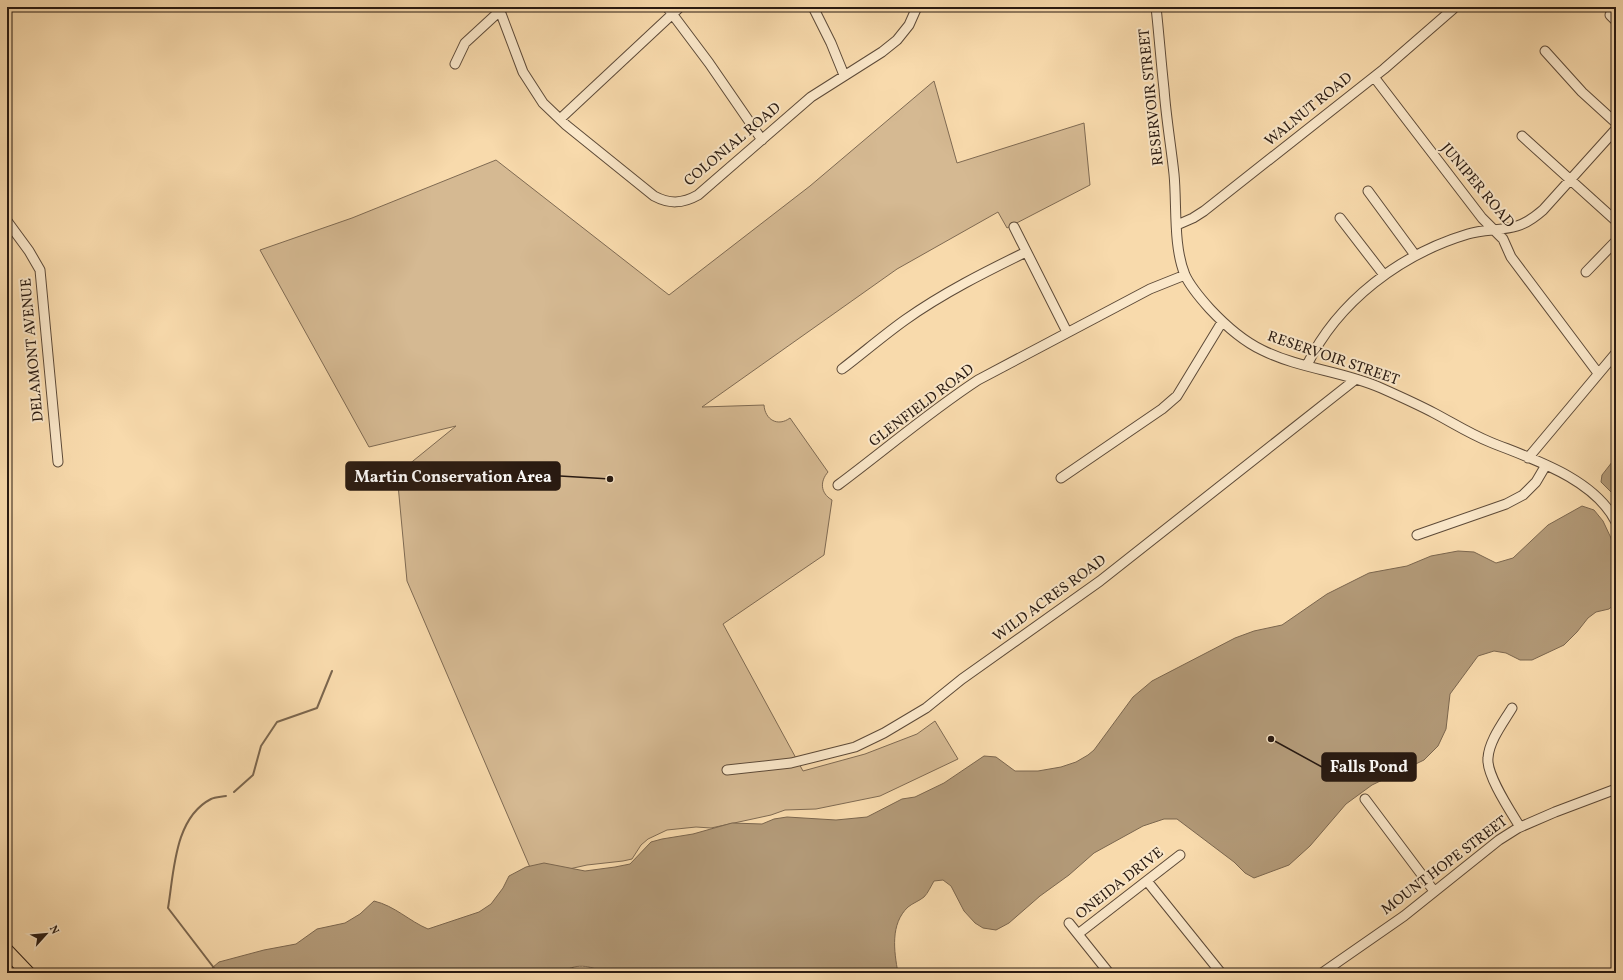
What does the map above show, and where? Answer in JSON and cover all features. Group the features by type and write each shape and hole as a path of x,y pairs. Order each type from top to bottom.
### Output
{"highway":[{"path":"7,951 28,973"}],"street":[{"path":"560,119 669,11 680,7"},
{"path":"814,7 844,75"},
{"name":"COLONIAL ROAD","path":"502,9 526,79 543,103 560,119 654,196 667,202 681,202 698,195 812,97 844,75 882,52 897,40 909,25 918,7"},
{"name":"RESERVOIR STREET","path":"1156,7 1174,175 1179,250 1185,275 1200,298 1222,322 1262,350 1288,361 1307,365 1380,387 1475,435 1546,465 1573,480 1592,493 1605,505 1616,522"},
{"path":"455,64 465,43 502,9"},
{"name":"WALNUT ROAD","path":"1177,225 1194,218 1273,158 1374,77 1454,9"},
{"path":"669,11 709,63 762,140"},
{"path":"1545,51 1590,100 1616,123"},
{"name":"JUNIPER ROAD","path":"1374,77 1482,218 1506,243 1511,257 1598,373"},
{"path":"1307,365 1316,348 1334,324 1352,303 1384,275 1415,255 1461,236 1516,226 1529,221 1543,210 1616,129"},
{"path":"1522,136 1616,221"},
{"path":"1368,191 1415,255"},
{"path":"1340,218 1384,275"},
{"name":"DELAMONT AVENUE","path":"7,220 29,251 40,270 58,462"},
{"path":"1014,228 1068,332"},
{"path":"1586,272 1616,241"},
{"path":"842,369 906,320 930,304 956,288 1026,252"},
{"name":"GLENFIELD ROAD","path":"838,485 948,400 978,380 1150,289 1185,275"},
{"path":"1061,478 1162,409 1177,396 1222,322"},
{"path":"1528,458 1616,353"},
{"name":"WILD ACRES ROAD","path":"727,770 791,763 855,747 884,733 920,711 962,679 1100,581 1356,379"},
{"path":"1417,535 1506,504 1523,495 1536,482 1546,465"},
{"path":"1512,708 1490,747 1488,759 1489,770 1520,827"},
{"name":"MOUNT HOPE STREET","path":"1322,973 1404,916 1494,844 1520,827 1616,789"},
{"path":"1365,799 1434,891"},
{"name":"ONEIDA DRIVE","path":"1078,934 1180,855"},
{"path":"1147,881 1221,973"},
{"path":"1068,923 1109,973"}],"shaded area":[{"path":"934,81 957,163 1084,123 1090,185 1007,228 998,212 897,269 702,407 764,405 767,415 777,422 785,421 790,418 828,472 825,476 822,487 825,494 832,500 824,555 723,624 803,771 865,754 917,734 935,721 958,759 880,796 816,809 785,810 771,815 711,828 696,827 667,830 648,839 641,845 632,859 587,865 560,871 535,879 407,581 397,474 456,426 369,447 260,250 352,218 496,160 669,295 810,186"},
{"path":"1616,457 1616,497 1601,482 1602,475"},
{"path":"1582,506 1594,510 1603,521 1611,538 1616,561 1616,603 1609,609 1596,612 1588,618 1564,645 1532,660 1520,660 1506,653 1494,651 1478,656 1450,694 1446,729 1438,746 1424,760 1372,785 1346,804 1310,846 1289,865 1254,878 1245,873 1234,862 1177,819 1164,819 1143,826 1094,853 1009,923 996,930 983,928 975,923 964,911 951,886 943,880 934,881 925,895 908,907 898,921 895,938 895,956 898,973 603,973 593,968 577,966 562,973 457,973 434,970 404,973 209,973 219,962 264,950 296,944 317,929 345,923 360,914 374,901 389,906 428,929 479,912 491,904 503,888 509,876 526,867 544,863 585,871 630,864 651,842 693,834 732,823 762,824 774,819 787,817 836,820 867,817 902,799 915,797 944,783 984,756 996,757 1015,771 1038,771 1061,767 1076,762 1094,750 1133,697 1152,681 1235,638 1254,631 1282,625 1327,594 1369,573 1407,566 1431,556 1458,551 1474,552 1496,563 1513,558 1548,525"}],"waterway":[{"path":"234,792 253,775 261,746 277,722 317,708 332,671"},
{"path":"214,968 168,908 174,863 183,833 190,819 199,808 211,799 226,796"}],"place":[{"name":"Martin Conservation Area","path":"610,479"},
{"name":"Falls Pond","path":"1271,739"}]}
